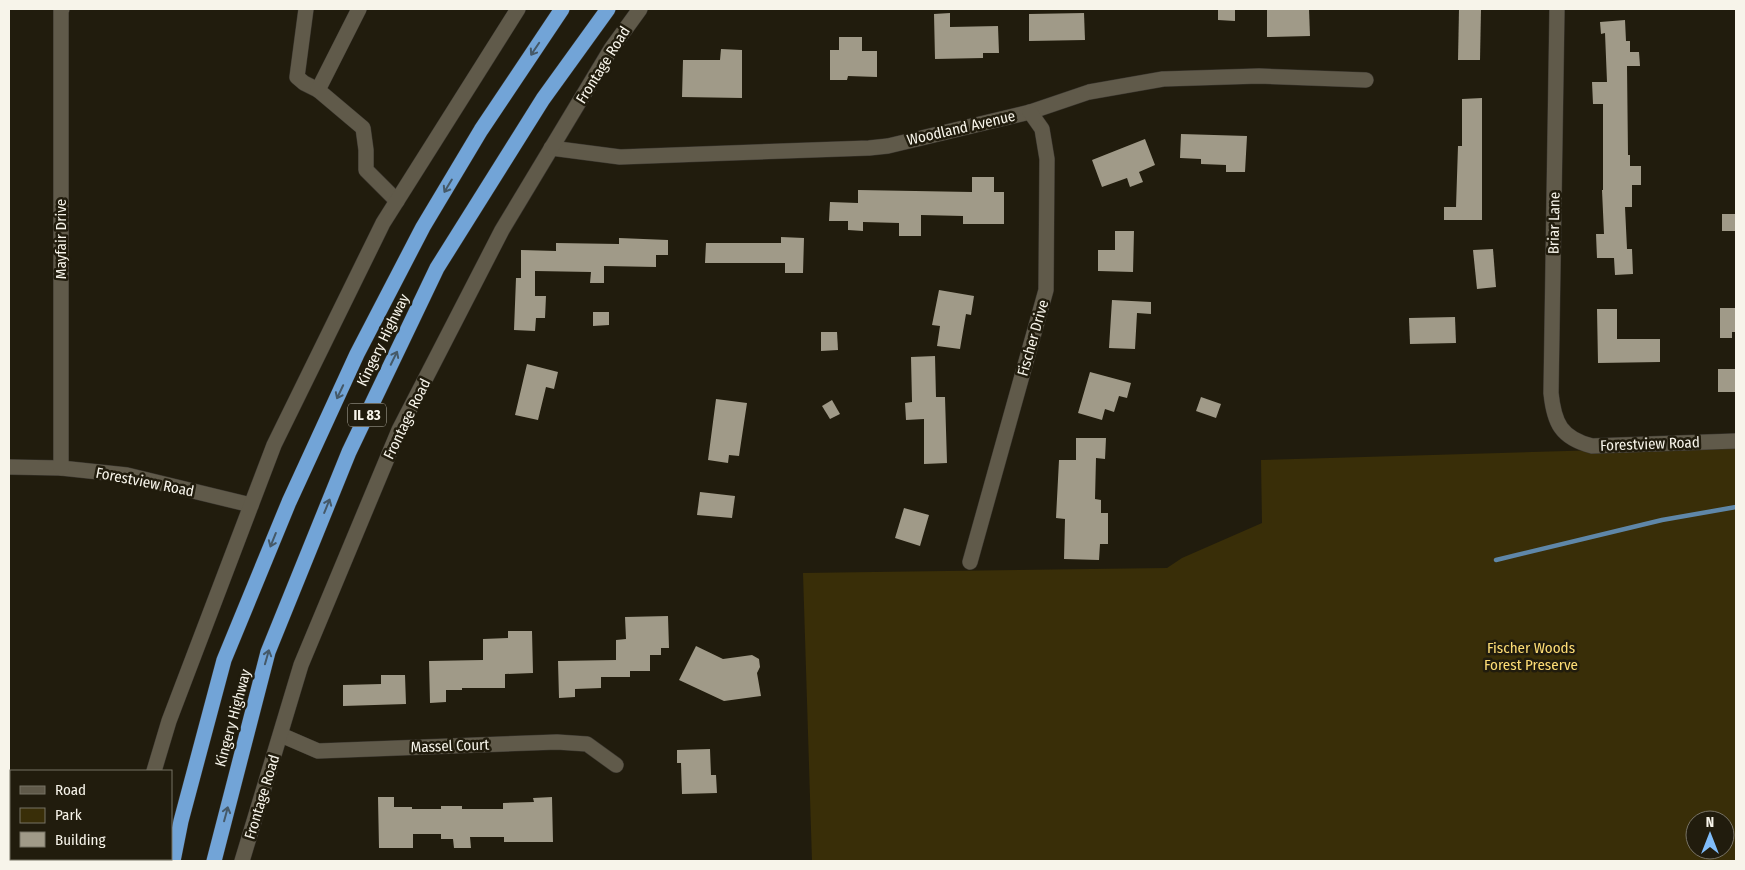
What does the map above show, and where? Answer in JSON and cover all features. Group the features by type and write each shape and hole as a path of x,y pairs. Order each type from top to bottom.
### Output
{"highway":[{"name":"Kingery Highway","path":"174,861 181,821 224,660 289,502 357,354 423,226 481,130 562,9"},
{"name":"Kingery Highway","path":"214,861 268,652 349,452 437,268 543,99 608,9"}],"street":[{"name":"Mayfair Drive","path":"61,9 61,468"},
{"path":"306,9 297,77 304,84 318,90 362,128 366,150 366,170 397,200"},
{"path":"318,90 359,9"},
{"path":"154,770 169,721 274,444 383,223 518,9"},
{"name":"Frontage Road","path":"242,861 302,665 399,430 502,230 611,49 640,9"},
{"name":"Briar Lane","path":"1557,9 1551,393 1553,410 1558,423 1566,434"},
{"name":"Woodland Avenue","path":"551,148 620,157 869,148 888,146 1030,112 1088,92 1163,79 1259,76 1366,80"},
{"name":"Fischer Drive","path":"970,562 1046,290 1047,159 1042,129 1030,112"},
{"name":"Forestview Road","path":"1566,434 1576,442 1592,446 1736,441"},
{"name":"Forestview Road","path":"9,467 61,468 127,475 251,505"},
{"name":"Massel Court","path":"281,734 318,751 557,742 587,744 616,764"}],"green space":[{"name":"Fischer Woods Forest Preserve","path":"1736,446 1736,861 812,861 803,573 1167,568 1182,558 1262,523 1261,460"}],"building":[{"path":"1218,9 1235,9 1235,21 1218,20"},
{"path":"1267,9 1309,9 1310,36 1267,37"},
{"path":"1459,9 1481,9 1480,60 1458,60"},
{"path":"950,13 950,27 998,26 999,53 983,53 983,58 935,59 934,14"},
{"path":"1084,13 1085,40 1029,41 1029,14"},
{"path":"1625,20 1626,41 1630,41 1630,52 1639,52 1640,66 1627,66 1628,155 1630,155 1630,166 1641,166 1641,185 1632,185 1632,207 1625,207 1627,249 1632,249 1633,274 1615,275 1614,258 1597,258 1596,234 1604,234 1602,190 1603,104 1593,104 1592,82 1607,82 1605,33 1601,34 1600,22"},
{"path":"839,37 862,37 862,51 877,51 877,77 848,76 847,80 830,80 830,50 839,50"},
{"path":"721,49 742,50 742,98 682,97 683,60 720,60"},
{"path":"1482,98 1482,220 1444,220 1444,207 1456,207 1458,146 1462,146 1462,99"},
{"path":"1181,134 1247,136 1245,172 1226,172 1226,165 1201,164 1201,159 1180,158"},
{"path":"1145,139 1155,165 1139,172 1143,182 1130,187 1127,178 1102,187 1092,160"},
{"path":"972,177 994,177 994,192 1004,192 1004,224 963,224 963,216 921,215 921,236 899,236 899,223 863,222 863,231 848,230 848,221 829,221 830,202 858,203 858,190 972,192"},
{"path":"1722,214 1736,214 1736,231 1722,231"},
{"path":"1115,231 1134,231 1133,272 1098,271 1098,250 1115,250"},
{"path":"781,237 804,238 803,273 785,273 785,263 705,263 706,243 781,243"},
{"path":"619,238 668,240 668,255 656,255 656,267 604,266 604,283 590,283 591,272 535,271 535,296 546,296 545,318 536,318 535,331 514,330 516,278 521,278 521,250 556,251 556,243 619,244"},
{"path":"1493,249 1496,287 1477,289 1473,250"},
{"path":"939,290 974,296 971,315 966,314 960,349 937,346 940,326 932,325"},
{"path":"1112,300 1151,302 1151,314 1137,313 1135,349 1109,348"},
{"path":"1720,308 1736,308 1736,332 1732,332 1732,338 1720,338"},
{"path":"1597,309 1617,309 1617,339 1660,339 1660,362 1598,363"},
{"path":"593,312 609,312 609,325 593,326"},
{"path":"1455,317 1456,343 1410,344 1409,318"},
{"path":"821,332 837,332 838,350 821,351"},
{"path":"935,356 936,397 945,397 947,463 924,464 924,419 906,420 905,403 912,402 911,357"},
{"path":"527,364 558,372 554,389 546,387 538,420 515,415"},
{"path":"1718,369 1736,369 1736,392 1718,392"},
{"path":"1090,372 1131,383 1127,398 1119,396 1114,412 1105,409 1102,420 1078,413"},
{"path":"1201,397 1221,404 1216,418 1196,411"},
{"path":"716,399 747,403 739,456 729,455 728,463 708,460"},
{"path":"832,400 840,414 830,419 822,406"},
{"path":"1076,438 1106,438 1105,459 1096,458 1095,499 1101,500 1101,513 1108,513 1108,544 1100,544 1099,560 1064,559 1065,519 1056,518 1059,460 1076,460"},
{"path":"700,492 735,496 732,518 697,515"},
{"path":"904,508 929,515 920,546 895,538"},
{"path":"668,616 669,648 661,648 661,655 650,655 650,671 630,671 630,677 601,677 601,688 575,689 575,697 559,698 558,661 616,660 616,640 626,639 625,617"},
{"path":"508,631 532,631 533,673 505,674 505,688 446,690 446,702 430,703 429,661 483,660 483,639 508,638"},
{"path":"696,646 723,659 752,655 759,659 760,667 757,673 761,696 724,701 679,680"},
{"path":"381,675 405,675 406,704 343,706 343,685 381,684"},
{"path":"710,749 711,775 716,775 717,793 682,794 681,763 677,763 677,750"},
{"path":"378,797 394,797 394,807 412,807 412,809 441,809 441,806 462,806 462,809 503,809 503,803 534,802 533,798 552,797 553,842 504,842 504,837 470,837 471,848 454,848 453,839 441,839 441,834 413,834 413,848 379,848"}],"waterway":[{"path":"1496,560 1662,520 1736,507"}]}
